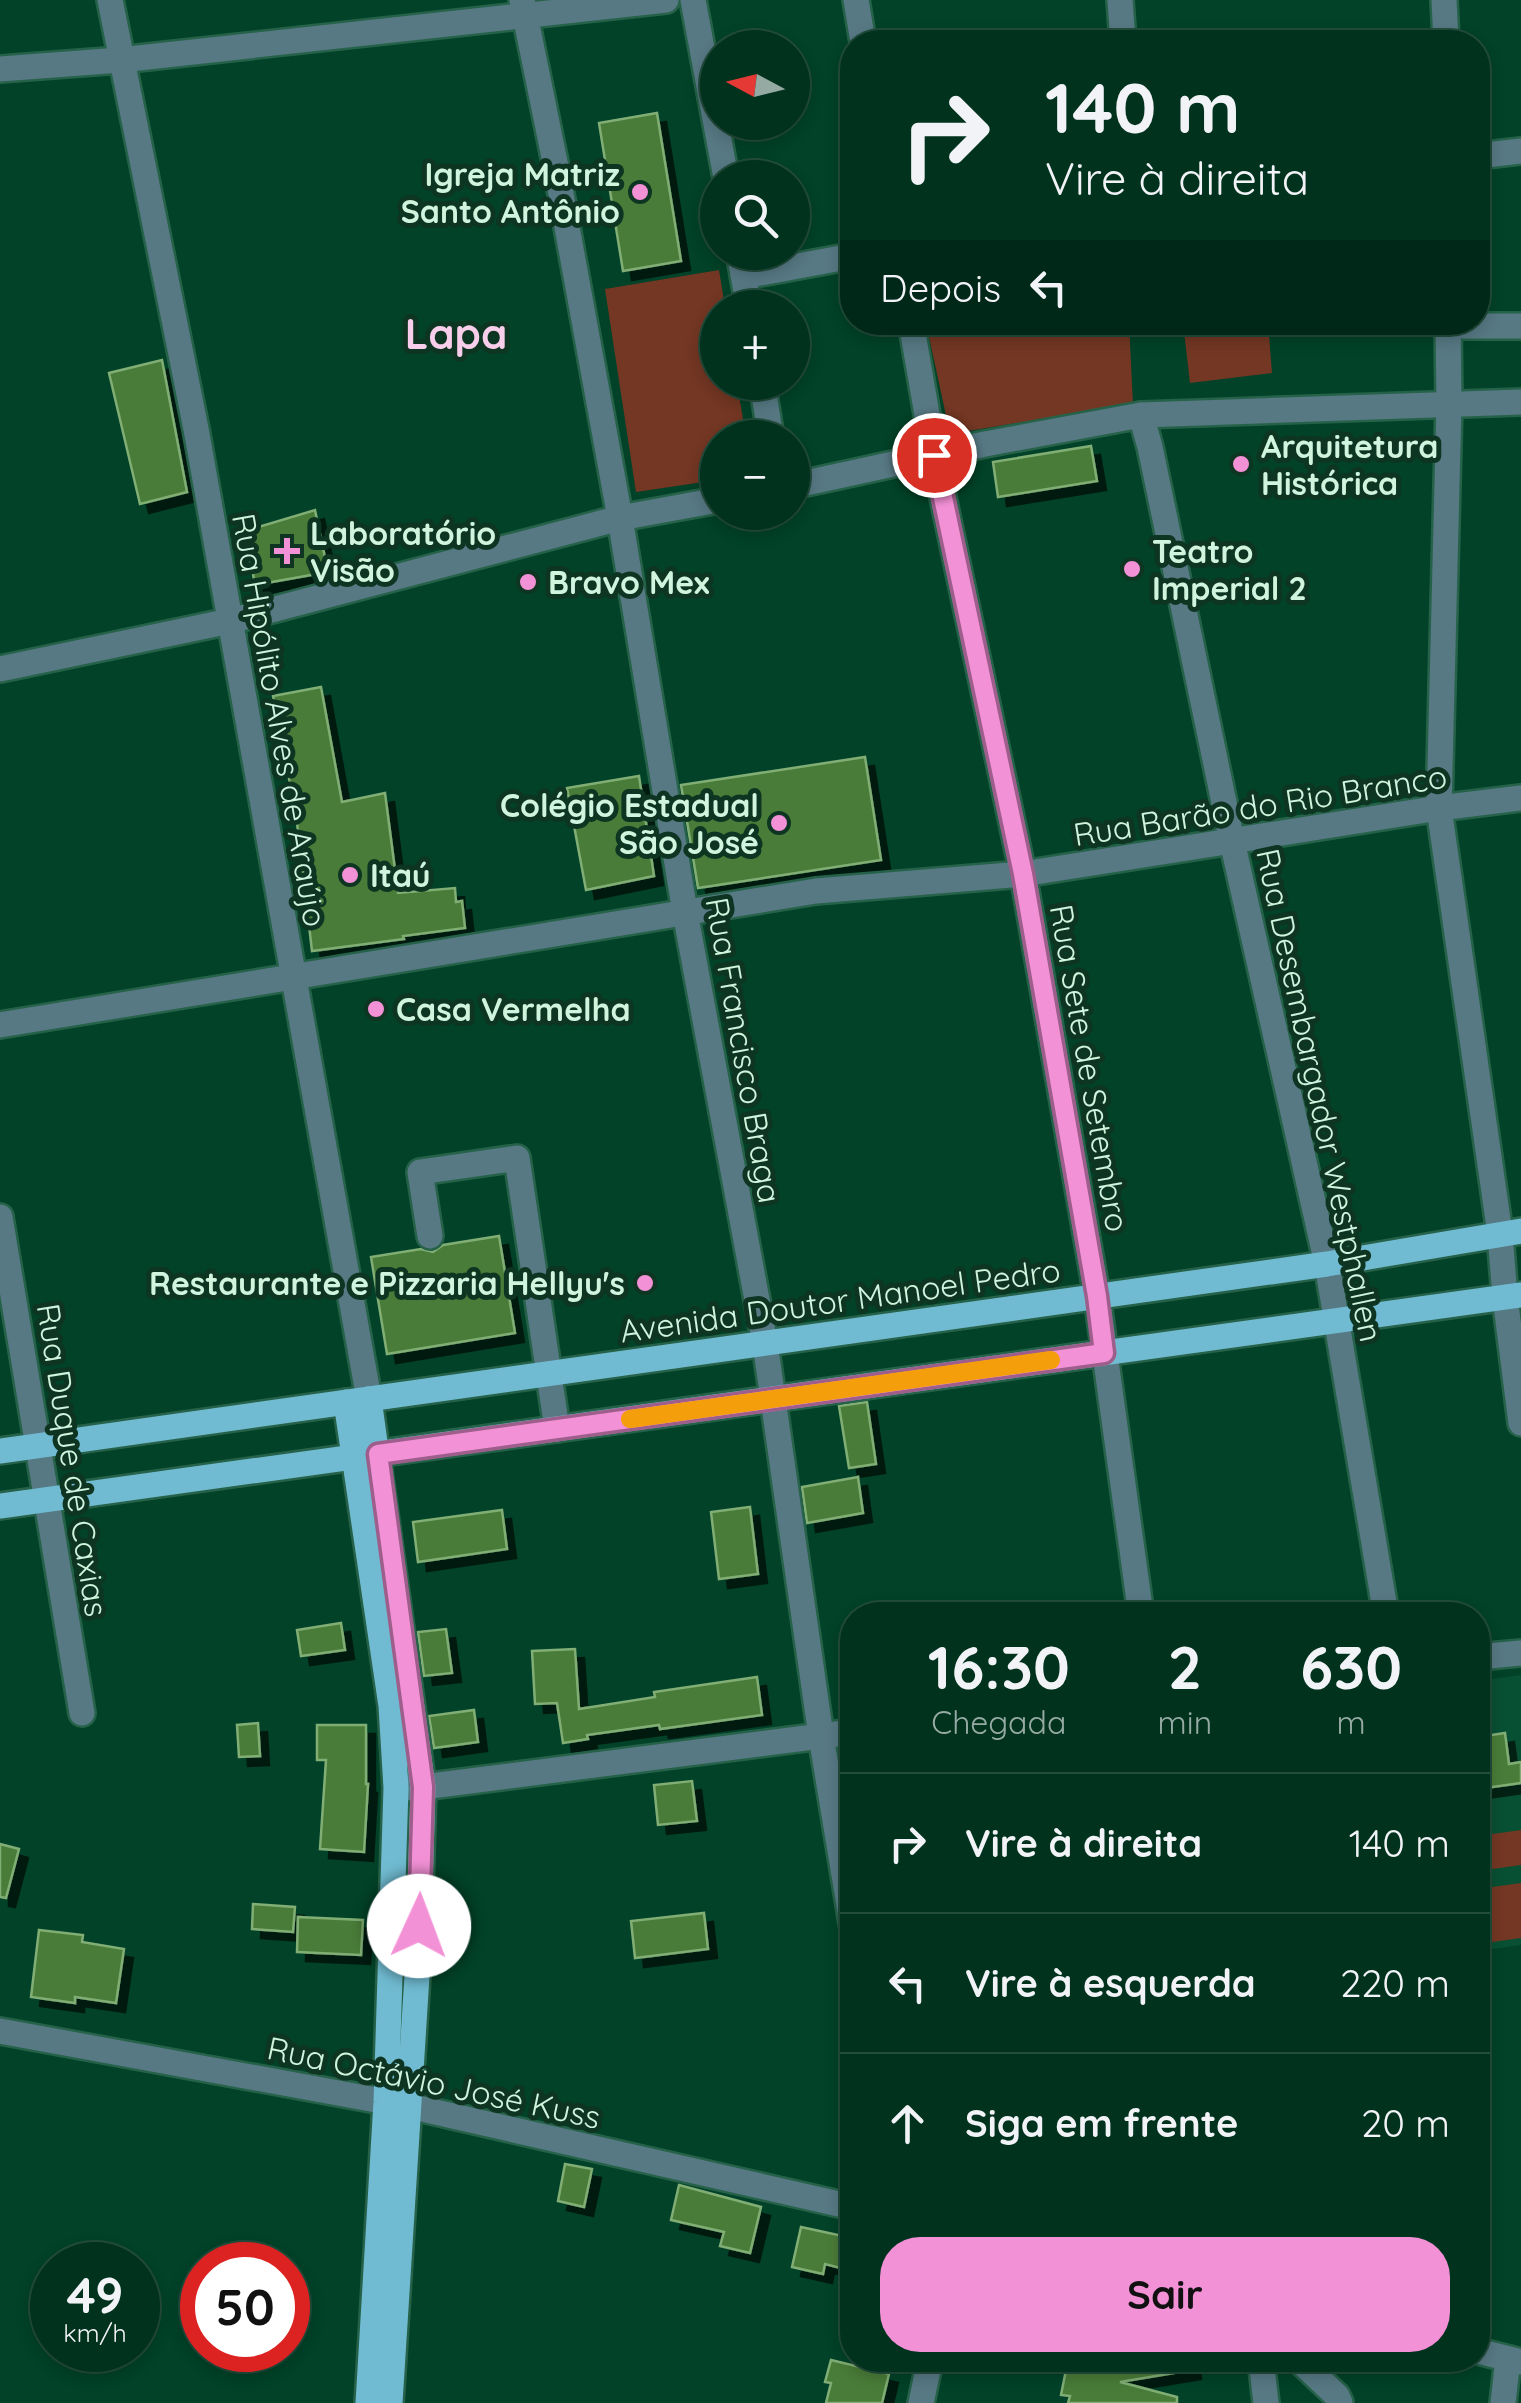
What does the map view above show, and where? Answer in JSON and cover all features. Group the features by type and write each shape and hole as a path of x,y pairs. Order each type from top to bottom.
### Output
{"main road":[{"name":"Avenida Doutor Manoel Pedro","path":"0,1451 1327,1264 1510,1233"},
{"path":"0,1506 1513,1296"},
{"path":"358,1401 423,1787 418,1960 397,2104 368,2403"},
{"path":"366,1455 396,1788 397,2104 390,2403"}],"street":[{"name":"Rua Hipólito Alves de Araújo","path":"110,0 196,429 230,621 293,978 358,1401"},
{"path":"0,69 120,60 523,7 666,0"},
{"path":"693,0 723,160"},
{"path":"856,0 861,30"},
{"path":"1120,0 1122,30"},
{"path":"1444,0 1445,30"},
{"name":"Rua Francisco Braga","path":"523,7 620,518 685,912 764,1343 840,1851"},
{"path":"1490,155 1521,151"},
{"path":"810,259 840,257"},
{"path":"1490,325 1521,326"},
{"name":"Rua Sete de Setembro","path":"912,335 1023,874 1097,1296 1139,1602"},
{"path":"1448,335 1450,404 1439,808 1510,1233 1521,1422"},
{"path":"810,482 1140,415 1521,402"},
{"name":"Rua Desembargador Westphallen","path":"1140,415 1327,1264 1384,1602"},
{"path":"0,669 230,621 620,518 700,503"},
{"name":"Rua Barão do Rio Branco","path":"0,1025 816,891 1023,874 1521,798"},
{"path":"430,1236 420,1172 518,1158 557,1429"},
{"name":"Rua Duque de Caxias","path":"0,1217 82,1713"},
{"path":"1490,1656 1521,1653"},
{"path":"396,1788 840,1734"},
{"name":"Rua Octávio José Kuss","path":"0,2031 397,2104 840,2204"},
{"path":"1490,2354 1515,2360 1503,2403"},
{"path":"922,2403 928,2372"},
{"path":"1262,2372 1266,2403"},
{"path":"1312,2372 1340,2403"}],"shaded area":[{"path":"719,270 722,290 700,290 700,400 740,400 743,420 700,420 700,483 636,492 605,289"},
{"path":"929,335 1130,335 1133,404 950,434"},
{"path":"1184,335 1269,335 1272,373 1190,383"},
{"path":"1521,1675 1521,1945 1490,1949 1490,1679"},
{"path":"1521,1830 1521,1865 1490,1869 1490,1834"},
{"path":"1521,1883 1521,1938 1490,1942 1490,1887"}],"building":[{"name":"Igreja Matriz Santo Antônio","path":"657,113 681,261 623,271 599,123"},
{"path":"162,360 187,492 140,504 109,373"},
{"path":"1091,446 1097,481 998,497 993,462"},
{"name":"Laboratório Visão","path":"315,510 328,572 255,585 245,531"},
{"name":"Itaú","path":"321,687 342,802 385,793 398,893 455,888 456,902 462,901 465,928 312,951 293,789 273,696"},
{"name":"Colégio Estadual São José","path":"865,757 881,860 698,888 681,785"},
{"path":"639,776 654,876 586,890 567,788"},
{"path":"499,1236 515,1333 387,1354 371,1257 421,1249 433,1252 443,1245"},
{"path":"867,1402 876,1464 849,1468 839,1406"},
{"path":"858,1477 863,1513 807,1523 802,1487"},
{"path":"750,1507 758,1574 719,1579 711,1512"},
{"path":"502,1510 507,1549 418,1562 413,1522"},
{"path":"341,1623 345,1650 301,1656 297,1630"},
{"path":"446,1629 452,1673 424,1676 418,1632"},
{"path":"575,1649 579,1709 655,1697 654,1692 757,1677 762,1715 587,1735 588,1739 563,1743 557,1703 535,1704 532,1651"},
{"path":"474,1710 478,1742 434,1748 429,1716"},
{"path":"258,1723 260,1756 239,1757 237,1725"},
{"path":"317,1725 366,1725 364,1852 320,1849 326,1760 317,1760"},
{"path":"1505,1733 1509,1764 1521,1762 1521,1783 1490,1787 1490,1735"},
{"path":"692,1781 697,1821 658,1825 654,1785"},
{"path":"0,1844 19,1849 6,1898 0,1897"},
{"path":"253,1904 295,1907 293,1932 252,1929"},
{"path":"704,1913 708,1949 635,1958 631,1921"},
{"path":"298,1917 363,1920 361,1955 297,1952"},
{"path":"39,1930 83,1935 82,1942 124,1949 116,2003 75,1997 75,2003 31,1997"},
{"path":"565,2164 592,2169 584,2207 558,2201"},
{"path":"679,2185 761,2207 750,2253 720,2246 724,2232 671,2220"},
{"path":"801,2227 840,2235 840,2268 825,2264 823,2274 792,2267"},
{"path":"831,2360 840,2362 840,2372 889,2374 882,2403 826,2403 831,2383 825,2382"},
{"path":"1066,2372 1180,2372 1120,2382 1177,2397 1177,2403 1068,2403 1070,2396 1061,2395"}],"slow traffic":[{"path":"630,1419 1051,1360"}],"place":[{"name":"Igreja Matriz Santo Antônio","path":"640,192"},
{"name":"Arquitetura Histórica","path":"1241,464"},
{"name":"Laboratório Visão","path":"287,551"},
{"name":"Teatro Imperial 2","path":"1132,569"},
{"name":"Bravo Mex","path":"528,582"},
{"name":"Colégio Estadual São José","path":"779,823"},
{"name":"Itaú","path":"350,875"},
{"name":"Casa Vermelha","path":"376,1009"},
{"name":"Restaurante e Pizzaria Hellyu's","path":"645,1283"}],"district":[{"name":"Lapa","path":"456,333"}],"route":[{"path":"419,1926 423,1787 378,1454 1104,1353 1023,874 934,455"}]}
